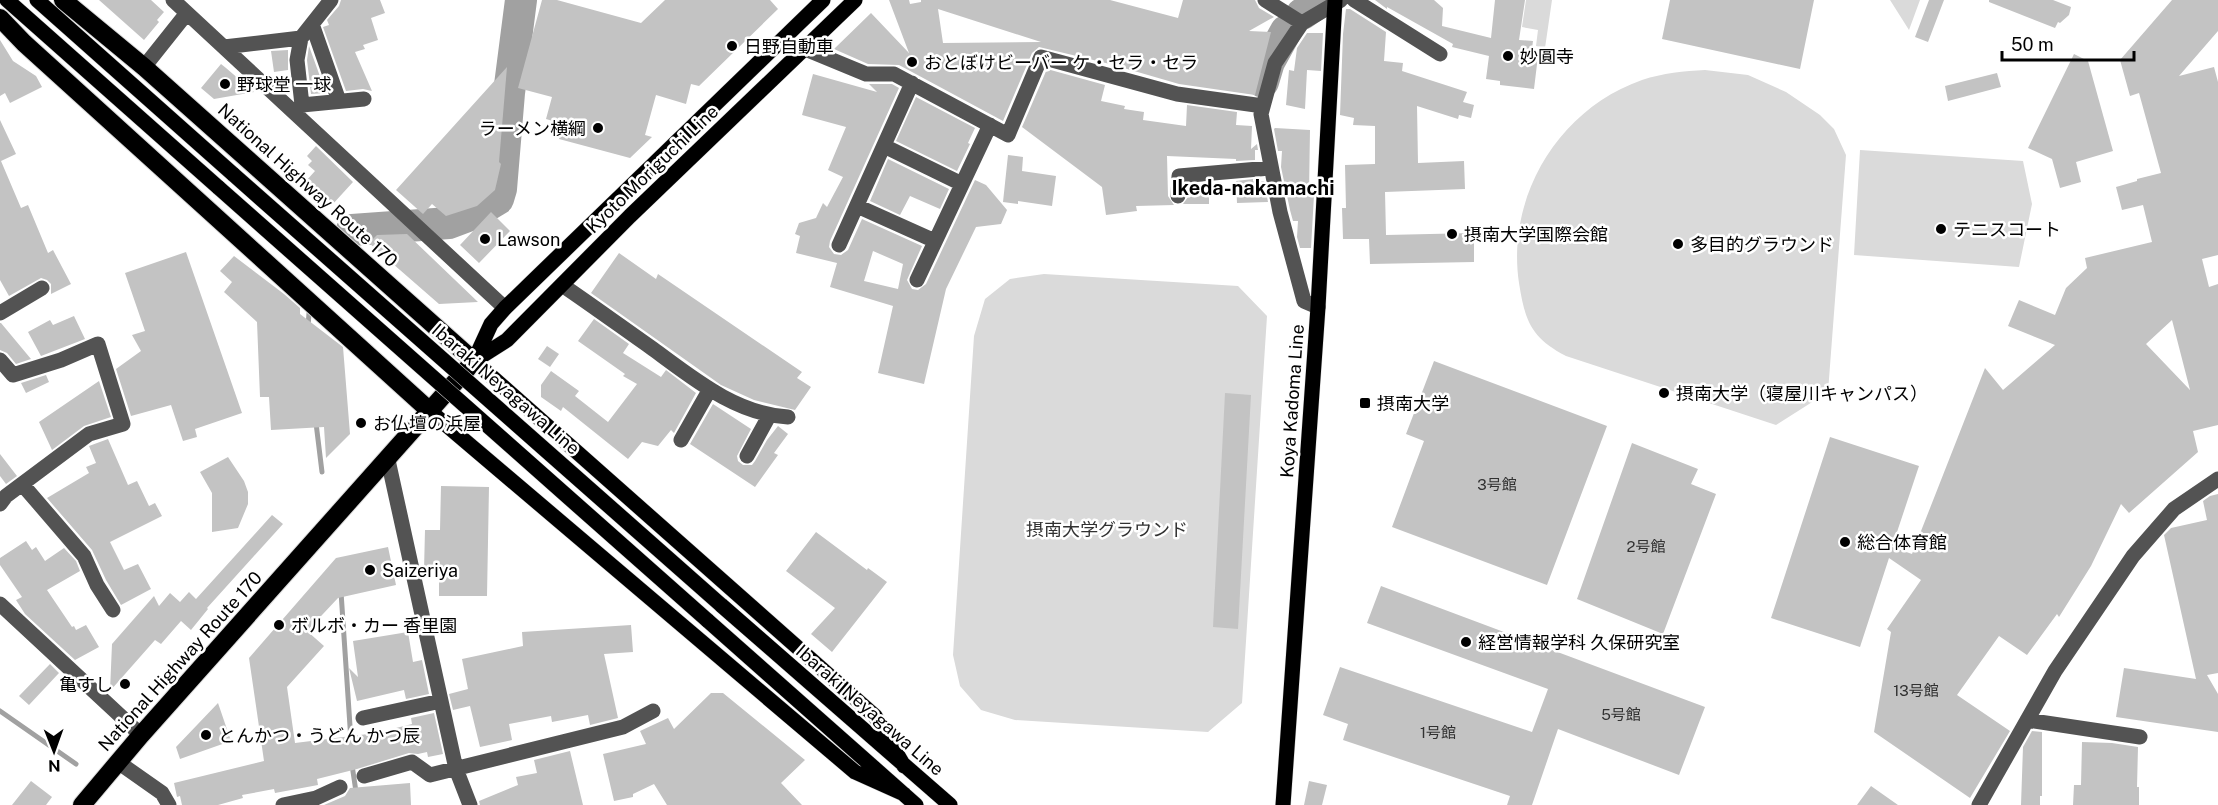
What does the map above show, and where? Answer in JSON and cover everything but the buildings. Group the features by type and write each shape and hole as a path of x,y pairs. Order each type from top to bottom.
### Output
{"highway":[{"name":"National Highway Route 170","path":"63,0 144,66 474,361 141,735 82,805"},
{"path":"0,18 24,43 431,412"}],"main road":[{"path":"7,0 916,805"},
{"name":"Ibaraki Neyagawa Line","path":"37,0 950,805"},
{"name":"Kyoto Moriguchi Line","path":"474,361 491,324 505,308 823,0"},
{"name":"Kyoto Moriguchi Line","path":"474,361 507,340 630,216 855,0"},
{"name":"Koya Kadoma Line","path":"1283,805 1337,2"},
{"path":"474,361 875,716 904,766"},
{"path":"431,412 855,772 904,794"}],"street":[{"path":"173,0 224,47 298,108 416,225 505,308"},
{"path":"298,108 297,60 301,38 331,0"},
{"path":"1265,0 1302,23"},
{"path":"1354,0 1440,54"},
{"path":"1318,307 1305,301 1266,169 1259,106 1275,63 1302,23 1337,2"},
{"path":"144,66 187,13"},
{"path":"312,24 339,101"},
{"path":"224,47 301,38"},
{"path":"803,48 866,74 894,74 1008,135 1041,57 1177,94 1259,106"},
{"path":"839,245 912,84"},
{"path":"298,108 364,99"},
{"path":"917,280 990,125"},
{"path":"884,146 962,184"},
{"path":"1178,196 1179,176 1266,169"},
{"path":"856,206 935,241"},
{"path":"562,285 710,389 741,407 769,416 788,417"},
{"path":"1,311 42,288"},
{"path":"0,360 13,375 61,360 98,344 123,424 89,434 2,497"},
{"path":"681,440 710,389"},
{"path":"747,456 769,416"},
{"path":"388,460 456,769 470,805"},
{"path":"1979,805 2055,671 2133,556 2174,509 2218,479"},
{"path":"22,484 84,556 97,585 113,610"},
{"path":"0,604 141,735"},
{"path":"363,718 441,701"},
{"path":"364,776 412,762 430,775 623,727 653,711"},
{"path":"2027,720 2140,737"},
{"path":"118,762 162,793 169,805"},
{"path":"284,805 316,802 340,787"}],"green space":[{"path":"1526,0 1552,0 1545,48 1536,46 1538,30 1522,27"},
{"path":"1890,0 1920,0 1909,30"},
{"name":"多目的グラウンド","path":"1705,70 1748,75 1786,92 1820,115 1834,129 1846,155 1828,392 1776,425 1566,356 1537,335 1527,318 1521,296 1517,250 1521,219 1530,188 1544,160 1563,134 1586,112 1612,93 1658,76"},
{"name":"テニスコート","path":"1860,150 2023,161 2032,204 2019,267 1854,255"},
{"name":"摂南大学グラウンド","path":"1044,274 1238,286 1267,316 1242,703 1208,732 1015,720 981,710 960,686 953,655 974,336 985,299 1010,279"}],"waterway":[{"path":"352,230 449,223 473,214 498,199 501,189 509,93 521,0"},
{"path":"1302,14 1315,5"},
{"path":"1263,82 1269,62 1286,31"},
{"path":"308,327 309,313"},
{"path":"316,423 322,472"},
{"path":"341,592 351,741"},
{"path":"0,711 76,764"},
{"path":"352,765 358,805"}],"place":[{"name":"日野自動車","path":"732,46"},
{"name":"妙圓寺","path":"1508,56"},
{"name":"おとぼけビーバー ケ・セラ・セラ","path":"912,62"},
{"name":"野球堂 一球","path":"225,84"},
{"name":"ラーメン横綱","path":"598,128"},
{"name":"テニスコート","path":"1941,229"},
{"name":"摂南大学国際会館","path":"1452,234"},
{"name":"Lawson","path":"485,239"},
{"name":"多目的グラウンド","path":"1678,244"},
{"name":"摂南大学（寝屋川キャンパス）","path":"1664,393"},
{"name":"摂南大学","path":"1365,403"},
{"name":"お仏壇の浜屋","path":"361,423"},
{"name":"総合体育館","path":"1845,542"},
{"name":"Saizeriya","path":"370,570"},
{"name":"ボルボ・カー 香里園","path":"279,625"},
{"name":"経営情報学科 久保研究室","path":"1466,642"},
{"name":"亀すし","path":"125,684"},
{"name":"とんかつ・うどん かつ辰","path":"206,735"}],"district":[{"name":"Ikeda-nakamachi","path":"1253,188"}]}
